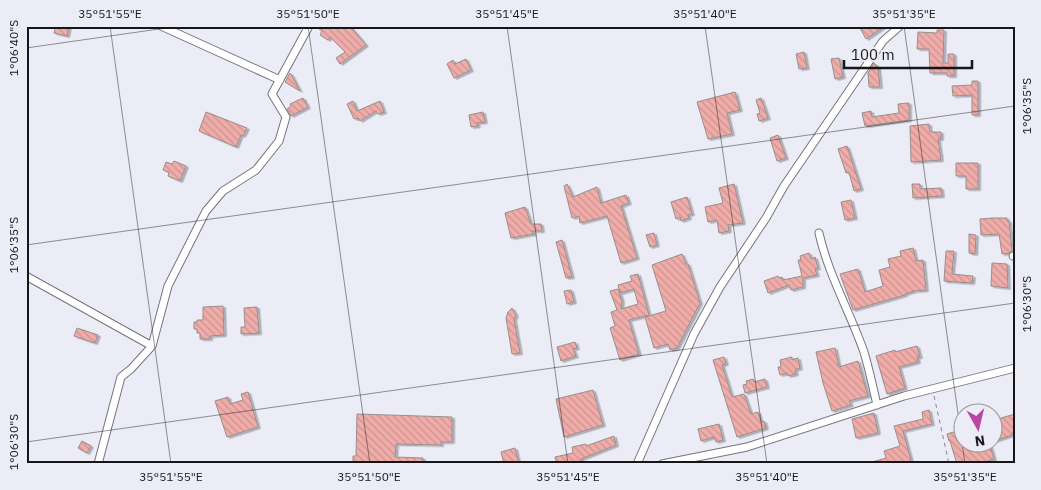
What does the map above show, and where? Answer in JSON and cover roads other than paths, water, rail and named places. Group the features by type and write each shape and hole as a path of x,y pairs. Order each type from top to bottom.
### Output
{"street":[{"path":"161,26 280,80"},
{"path":"98,464 122,377 131,370 152,346 168,286 206,211 223,191 256,170 279,141 286,117 272,94 309,26"},
{"path":"637,464 694,334 720,287 766,218 784,186 883,41 900,26"},
{"path":"818,233 824,257 864,352 877,404"},
{"path":"26,276 152,346"},
{"path":"662,464 747,447 877,404 933,390 946,384 1015,368"}]}
